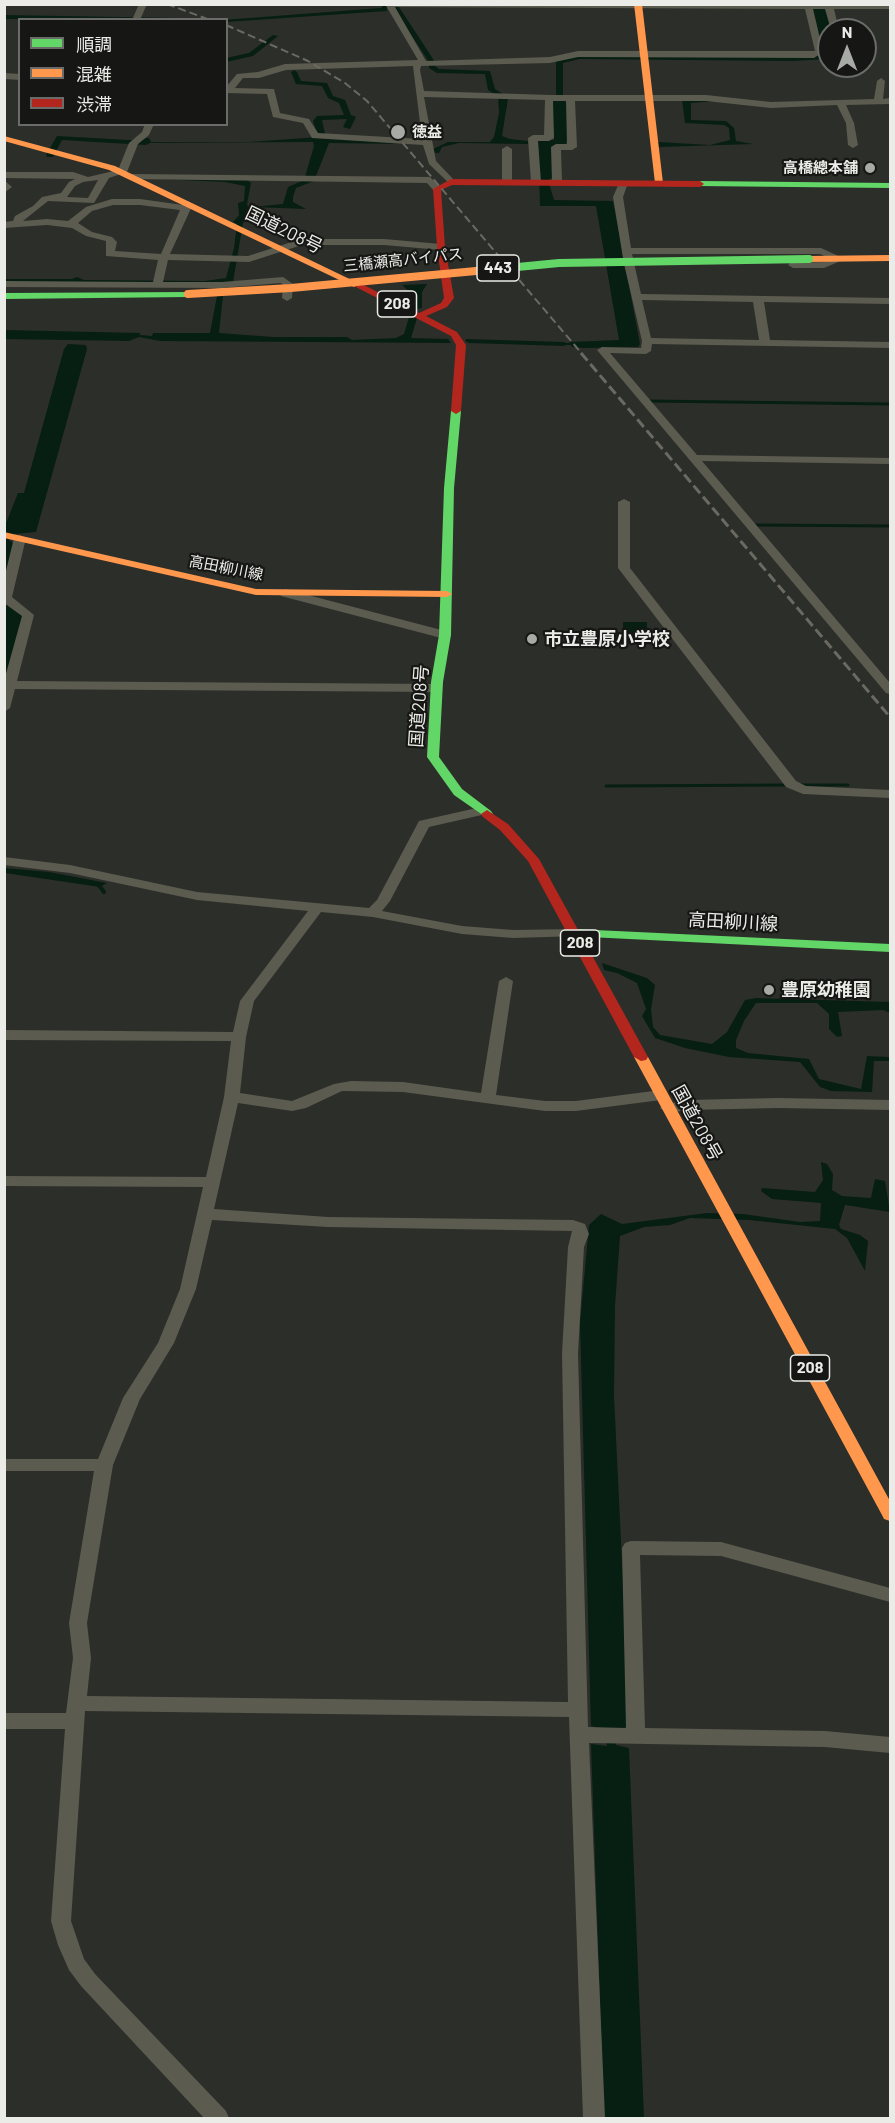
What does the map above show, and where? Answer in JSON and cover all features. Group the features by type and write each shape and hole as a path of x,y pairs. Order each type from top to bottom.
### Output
{"main road":[{"path":"639,5 659,183"},
{"name":"国道208号","path":"4,138 89,160 127,175 187,206 421,315 446,328 461,345 449,488 447,594 436,694 433,757 458,792 504,827 533,859 891,1515"},
{"path":"421,315 444,305 449,298 441,247 437,189 452,182 891,186"},
{"name":"三橋瀬高バイパス","path":"4,296 188,294 291,288 559,263 891,259"},
{"name":"高田柳川線","path":"12,537 256,592 447,594"},
{"name":"高田柳川線","path":"574,933 891,948"}],"street":[{"path":"137,18 142,4"},
{"path":"389,5 891,7"},
{"path":"389,5 422,57 416,70 427,142 432,162 452,182"},
{"path":"645,58 818,54 808,6"},
{"path":"228,90 243,75 259,75 285,67 550,60 578,54 645,58 817,62"},
{"path":"878,101 881,81"},
{"path":"228,90 271,91 276,115 306,122 315,136 427,142"},
{"path":"421,94 549,98 718,98 771,105 891,101"},
{"path":"536,182 533,138 549,138 549,98"},
{"path":"554,182 556,147 572,147 569,98"},
{"path":"840,104 850,123 853,145"},
{"path":"127,175 134,143 146,133 149,126"},
{"path":"507,149 507,182"},
{"path":"4,190 7,187 5,179 73,175 83,178 127,175 430,180 437,189"},
{"path":"91,201 105,177"},
{"path":"56,198 64,195 72,184 83,178"},
{"path":"623,183 618,197 629,264 647,341 646,351 602,350 891,690"},
{"path":"18,223 18,218 36,208 45,199 91,201 103,204"},
{"path":"70,225 89,209 103,204 124,201 187,206 164,257 158,281"},
{"path":"4,225 47,222 70,225 89,234 109,239 112,242 110,254 164,257 239,274 283,280 288,284 287,298"},
{"path":"4,284 158,281 222,285 282,249 301,242 384,242 441,247"},
{"path":"628,251 821,251 840,259"},
{"path":"629,264 824,266 840,259"},
{"path":"232,299 239,274"},
{"path":"638,297 891,301"},
{"path":"758,299 765,343"},
{"path":"647,341 891,345"},
{"path":"692,458 891,461"},
{"path":"624,502 624,568 791,784 803,790 891,794"},
{"path":"4,708 7,685 28,615 6,598 12,537"},
{"path":"285,593 444,635"},
{"path":"7,685 436,694"},
{"path":"373,912 383,901 424,824 481,811"},
{"path":"4,861 70,869 198,896 373,912 486,933 574,933"},
{"path":"219,2118 88,1980 76,1964 61,1921 82,1658 78,1623 104,1465 132,1398 166,1343 188,1289 232,1097 239,1037 248,1001 317,908"},
{"path":"488,1099 506,981"},
{"path":"4,1035 239,1037"},
{"path":"232,1097 292,1106 301,1105 339,1087 351,1086 403,1087 546,1106 664,1101 687,1104 891,1105"},
{"path":"4,1181 213,1182"},
{"path":"206,1214 328,1222 573,1225 579,1228 581,1234 576,1247 570,1353 578,1710 581,1735 594,2118"},
{"path":"4,1465 104,1465"},
{"path":"636,1736 630,1548 721,1549 891,1595"},
{"path":"4,1721 76,1712 578,1710"},
{"path":"581,1735 825,1738 891,1745"}],"shaded area":[{"path":"812,5 824,5 828,18 817,18 817,25"},
{"path":"581,56 817,56 817,60 580,59 563,63 563,96 556,96 556,61"},
{"path":"498,96 508,98 502,136 528,141 528,144 459,143 442,147 439,153 435,153 433,149 448,142 490,142 494,137 499,113"},
{"path":"682,99 716,101 691,103 691,120 726,121 734,128 736,141 753,144 659,147 658,142 710,145 730,140 729,128 724,125 685,123"},
{"path":"554,101 567,103 567,139 566,144 552,146 552,178 548,180 554,200 613,201 640,344 638,347 584,348 572,347 569,342 619,340 596,206 540,206 538,140 554,140 552,103"},
{"path":"319,137 400,144 329,143 314,181 296,188 293,202 306,209 253,207 283,204 288,187 304,180 314,146 313,142 138,143 145,138 149,138 151,142 249,142"},
{"path":"161,179 247,180 251,183 247,204 250,212 243,223 233,282 223,296 219,333 273,337 347,337 352,340 396,338 404,334 412,307 412,294 402,285 427,284 422,292 422,308 416,309 417,318 411,338 448,339 451,343 160,341 139,337 129,341 5,339 5,330 140,333 140,335 152,336 153,333 210,333 217,296 225,286 5,282 5,279 72,279 77,277 84,280 205,281 226,278 234,248 237,224 233,222 239,215 238,203 244,201 245,186 225,182"},
{"path":"68,344 86,345 87,349 36,532 14,534 8,539 16,546 5,596 5,526 18,493 24,493 64,349"},
{"path":"4,599 23,615 4,682"},
{"path":"623,622 647,622 647,641 623,640"},
{"path":"5,868 49,872 107,883 100,887 5,873"},
{"path":"602,963 647,978 655,985 651,1009 653,1027 660,1035 712,1044 727,1032 745,1000 756,998 890,1002 890,1013 883,1010 838,1012 842,1036 837,1037 829,1029 829,1014 817,1003 756,1003 744,1021 736,1040 736,1048 748,1053 809,1059 819,1079 861,1089 867,1056 890,1057 890,1061 874,1061 872,1092 831,1091 820,1087 800,1062 729,1057 685,1048 655,1038 642,1016 646,1009 637,983 617,973 604,970"},
{"path":"821,1162 827,1164 833,1174 832,1190 842,1196 871,1198 875,1179 885,1181 890,1212 845,1205 839,1225 841,1229 860,1235 868,1241 865,1271 847,1238 835,1229 749,1220 690,1218 670,1225 644,1227 620,1236 615,1306 614,1396 630,1727 615,1729 616,1745 629,1748 644,2118 604,2118 591,1744 607,1746 603,1729 591,1726 580,1323 589,1225 601,1214 622,1224 707,1213 743,1214 800,1222 820,1221 821,1203 772,1199 761,1191 762,1188 815,1192 823,1180"}],"waterway":[{"path":"397,4 396,7 432,62 431,67 437,71 488,72 492,90 502,96 504,106"},
{"path":"228,20 385,10 384,7"},
{"path":"4,17 62,18"},
{"path":"228,60 251,55 275,36"},
{"path":"294,72 298,83 325,84 330,97 342,102 348,117"},
{"path":"321,134 317,121 320,118 348,117"},
{"path":"347,127 352,117 348,117"},
{"path":"50,155 60,138 146,143"},
{"path":"469,341 564,344"},
{"path":"564,344 573,344"},
{"path":"648,401 890,404"},
{"path":"755,525 890,526"},
{"path":"606,786 788,785"},
{"path":"801,785 848,785"},
{"path":"98,884 104,892"}],"railway":[{"path":"167,4 205,18"},
{"path":"228,26 308,61 345,83 367,101 583,355"},
{"path":"581,353 890,717"}],"traffic: fast":[{"path":"700,184 890,186"},
{"path":"476,271 559,263 809,259"},
{"path":"4,296 188,294"},
{"path":"456,411 449,488 445,635 437,682 433,757 458,792 487,814"},
{"path":"574,933 890,948"}],"traffic: slow":[{"path":"638,4 659,183"},
{"path":"4,138 112,168 357,285"},
{"path":"809,259 890,258"},
{"path":"188,294 291,288 476,271"},
{"path":"4,535 256,592 447,594"},
{"path":"641,1057 890,1515"}],"traffic: jam":[{"path":"421,315 444,305 449,298 441,247 437,189 451,182 700,184"},
{"path":"357,285 454,334 461,345 456,411"},
{"path":"487,814 504,827 533,859 641,1057"}],"place":[{"name":"徳益","path":"398,132"},
{"name":"高橋總本舗","path":"870,168"},
{"name":"市立豊原小学校","path":"532,639"},
{"name":"豊原幼稚園","path":"769,990"}]}
